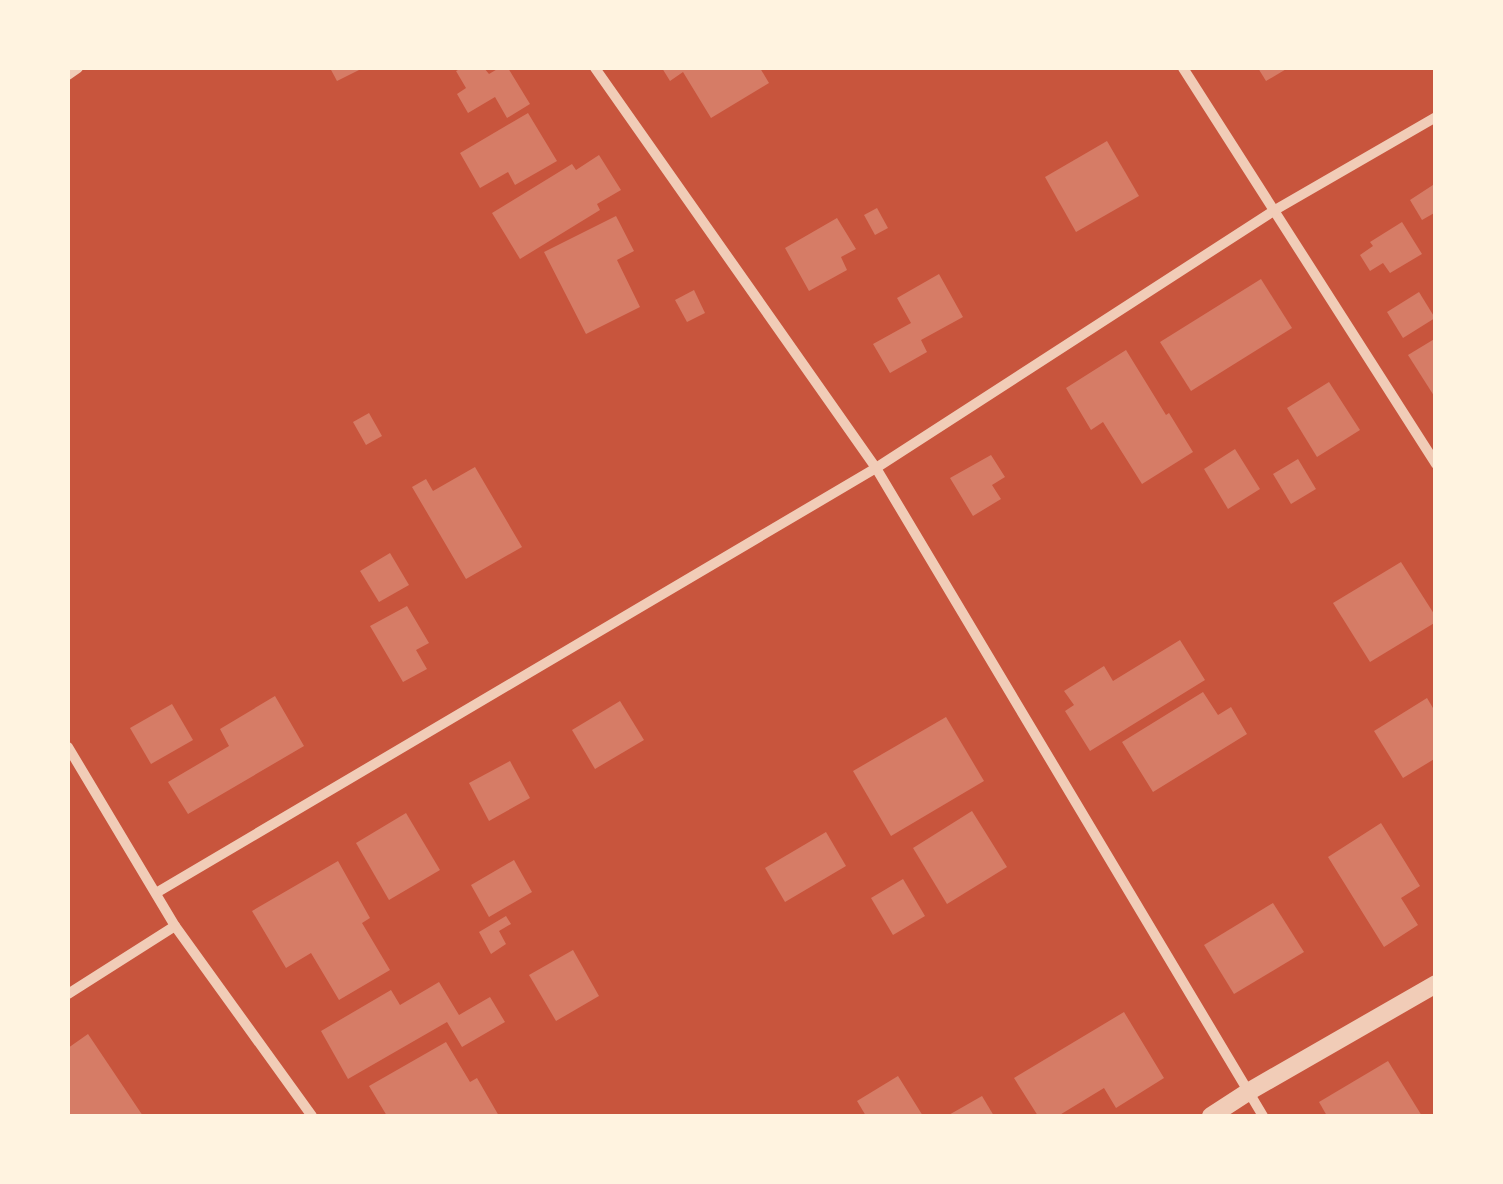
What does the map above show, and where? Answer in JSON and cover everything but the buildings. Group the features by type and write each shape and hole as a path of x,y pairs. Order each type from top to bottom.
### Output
{"street":[{"path":"68,75 78,68"},
{"path":"595,68 876,468 1263,1116"},
{"path":"1183,68 1436,464"},
{"path":"156,893 876,468 1275,210 1436,117"},
{"path":"68,748 176,926 312,1116"},
{"path":"68,994 176,926"},
{"path":"1212,1116 1436,984"}]}
